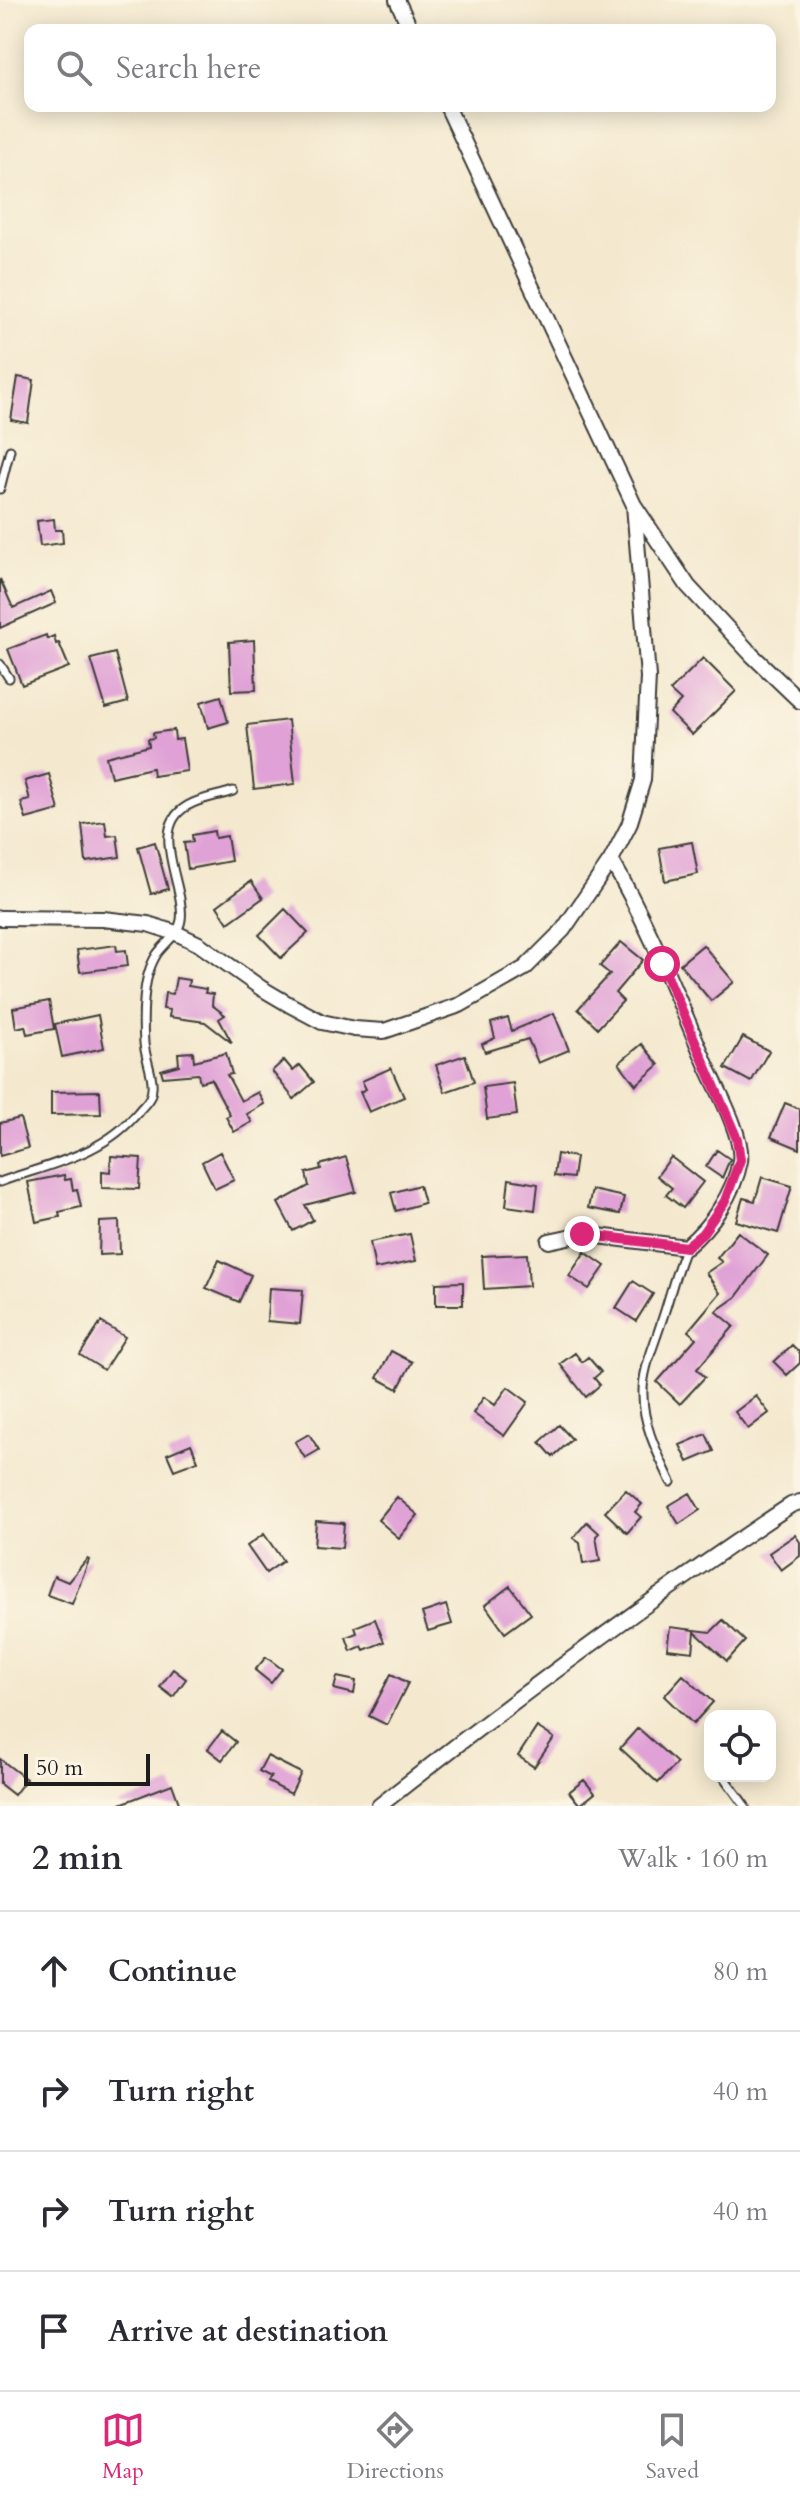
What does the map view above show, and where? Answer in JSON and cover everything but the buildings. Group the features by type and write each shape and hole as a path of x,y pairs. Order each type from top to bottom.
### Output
{"street":[{"path":"397,0 408,24"},
{"path":"450,112 634,505 688,586 800,701"},
{"path":"0,918 103,919 148,924 199,944 261,988 322,1022 354,1029 384,1031 460,1005 525,968 563,930 611,860 629,825 643,780 648,677 634,505"},
{"path":"549,1241 582,1234 686,1247 702,1234 725,1201 740,1160 737,1139 637,907 611,860"},
{"path":"379,1806 714,1556 800,1502"}],"lane":[{"path":"0,489 10,450"},
{"path":"0,664 9,678"},
{"path":"0,1182 72,1159 102,1143 132,1120 151,1097 152,1083 144,1045 147,976 155,957 176,933 181,921 169,832 176,815 187,806 233,791"},
{"path":"671,1482 649,1435 643,1393 650,1354 662,1322 672,1279 686,1247"},
{"path":"727,1782 745,1806"}],"route":[{"path":"582,1234 686,1247 702,1234 725,1201 740,1160 737,1139 662,964"}]}
